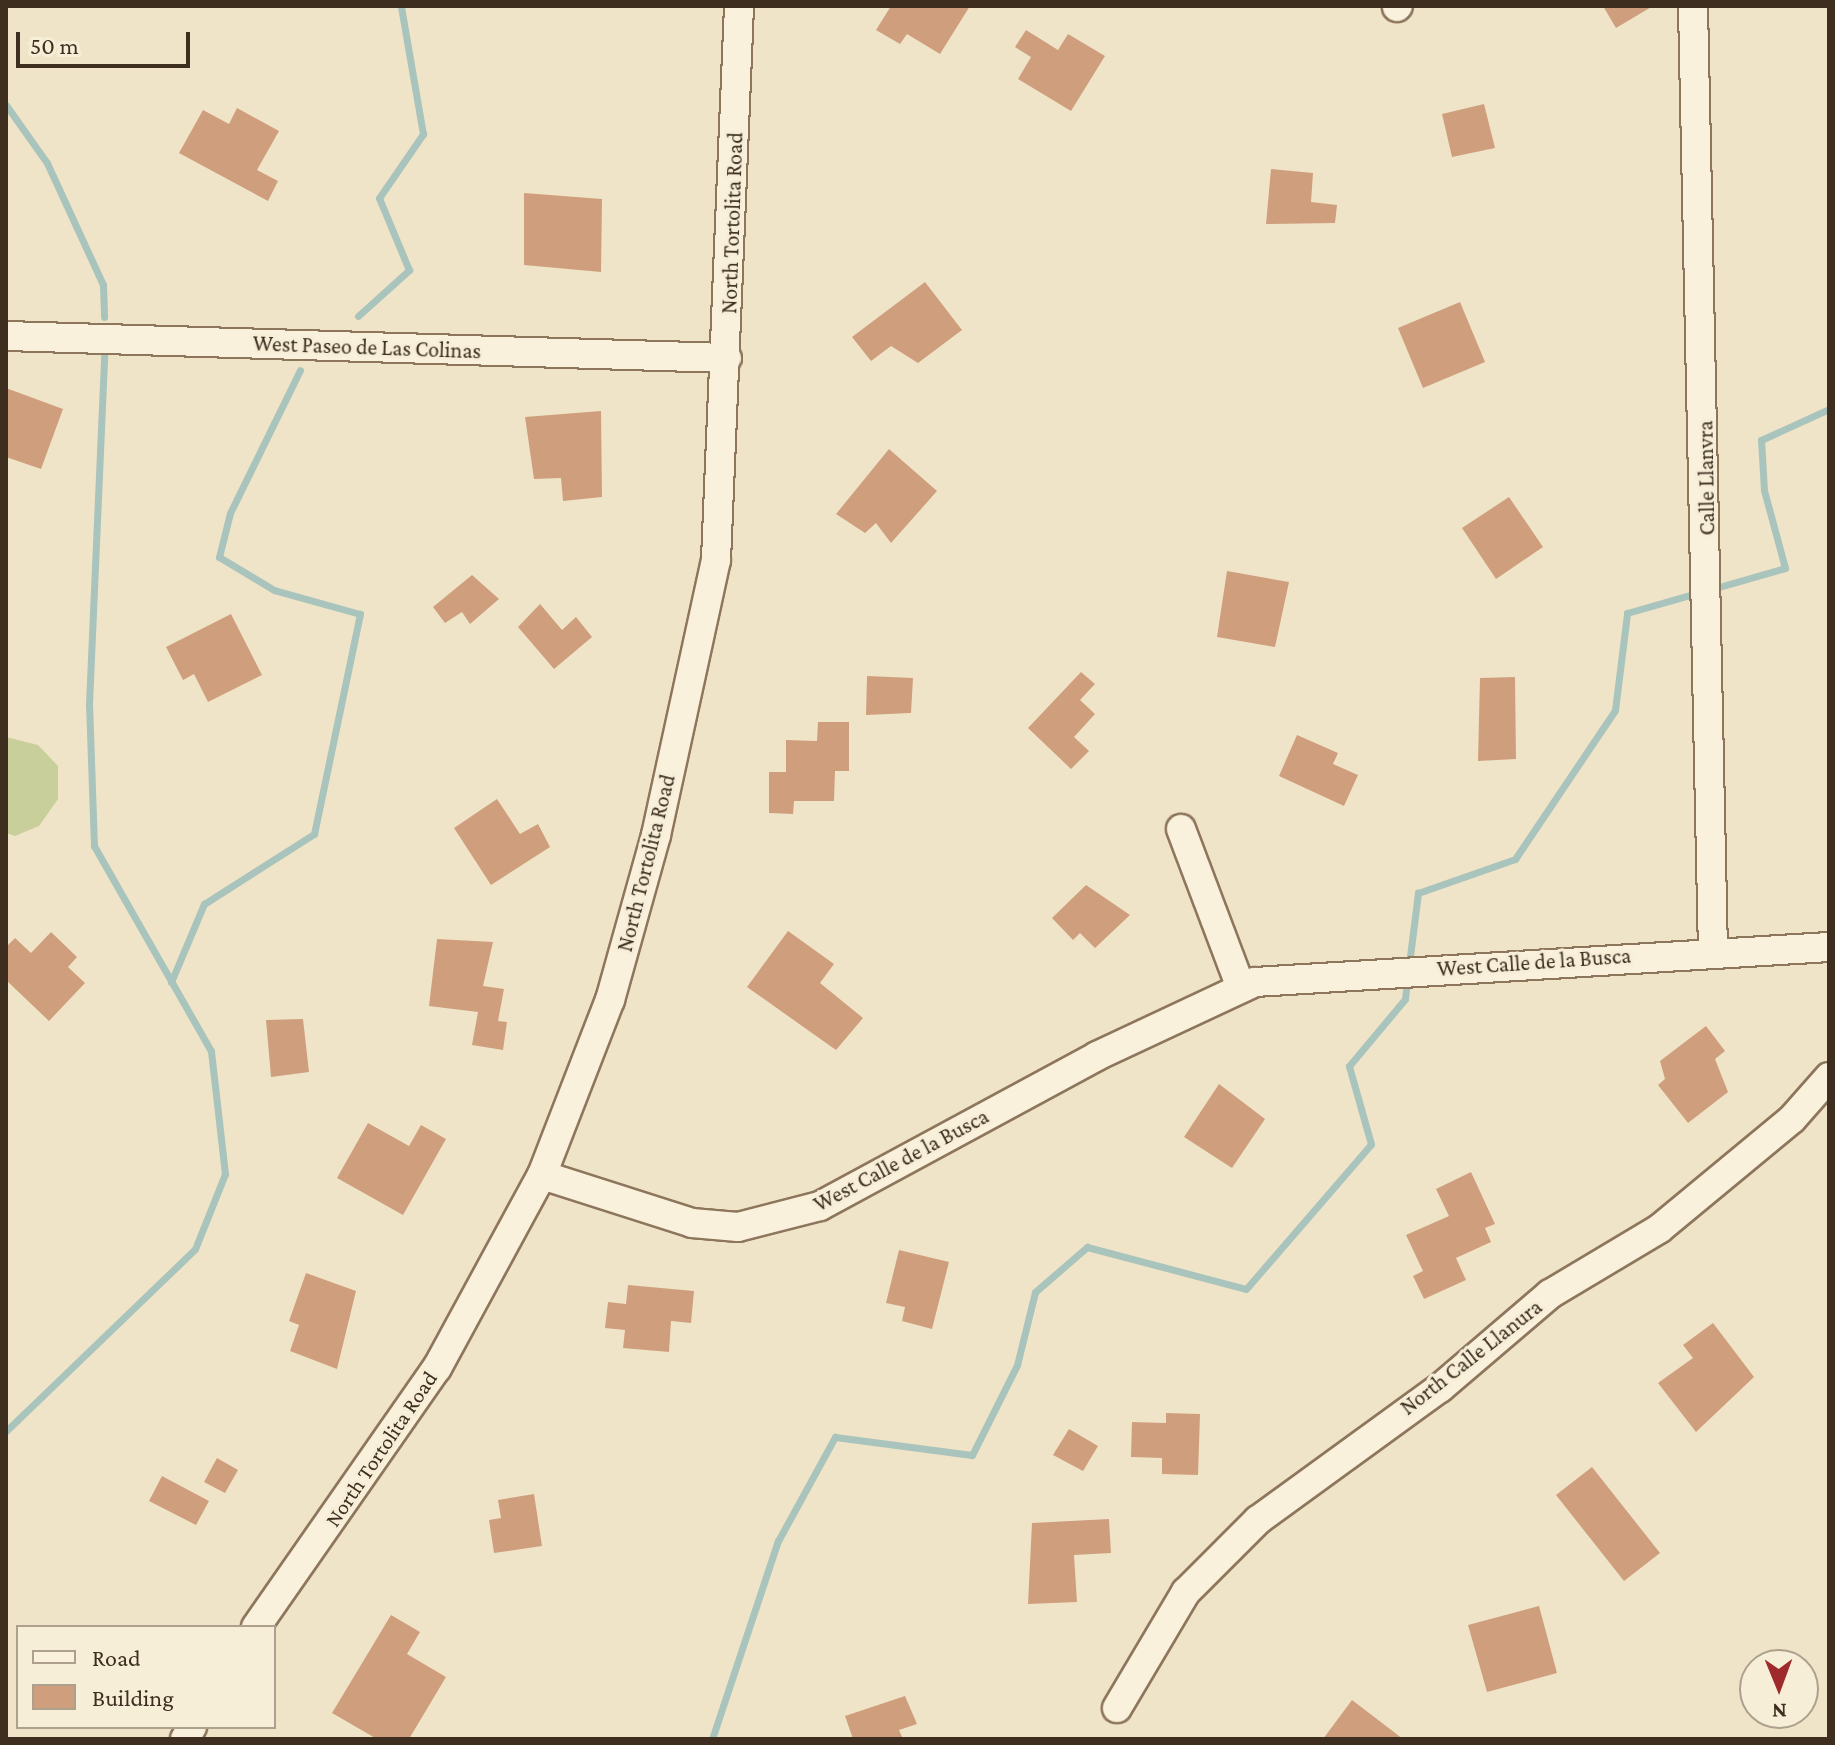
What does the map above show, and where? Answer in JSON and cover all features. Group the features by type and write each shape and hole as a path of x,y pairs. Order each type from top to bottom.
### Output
{"street":[{"name":"North Tortolita Road","path":"257,1625 437,1368 542,1175 610,1000 656,835 716,560 727,358 739,6"},
{"name":"Calle Llanvra","path":"1693,6 1713,950"},
{"name":"West Paseo de Las Colinas","path":"6,336 727,358"},
{"path":"1181,829 1241,988"},
{"name":"West Calle de la Busca","path":"542,1175 692,1223 738,1227 820,1206 1083,1063 1241,988 1713,950 1829,947"},
{"name":"North Calle Llanura","path":"1117,1708 1186,1592 1258,1520 1440,1388 1550,1294 1659,1229 1792,1119 1829,1077"}],"green space":[{"path":"6,737 38,745 58,766 58,799 39,826 15,836 6,833"}],"building":[{"path":"891,6 970,6 940,54 907,34 900,44 876,30"},
{"path":"1603,6 1653,6 1616,28"},
{"path":"1026,30 1058,50 1068,34 1105,56 1071,111 1018,79 1031,57 1015,47"},
{"path":"1484,104 1495,148 1452,157 1442,114"},
{"path":"237,108 279,131 257,170 278,181 268,201 179,153 203,110 229,124"},
{"path":"1271,169 1313,173 1311,202 1337,205 1335,223 1266,224"},
{"path":"524,193 602,199 601,272 524,265"},
{"path":"925,282 962,330 918,363 891,346 871,361 852,337"},
{"path":"1460,302 1485,362 1423,388 1398,328"},
{"path":"6,388 63,409 41,469 6,457"},
{"path":"601,411 602,497 563,501 561,478 534,479 525,417"},
{"path":"889,449 937,491 891,543 876,523 865,533 836,514"},
{"path":"1509,497 1543,547 1496,579 1462,528"},
{"path":"1227,571 1289,582 1275,647 1217,637"},
{"path":"472,575 499,599 470,624 462,612 445,623 433,607"},
{"path":"540,604 562,630 576,617 592,637 554,669 518,627"},
{"path":"231,614 262,675 208,702 194,674 183,680 166,647"},
{"path":"1081,672 1095,684 1080,700 1095,714 1074,737 1089,751 1071,769 1028,728"},
{"path":"867,676 913,678 911,713 866,715"},
{"path":"1515,677 1516,759 1478,761 1480,678"},
{"path":"818,722 849,722 849,771 835,771 834,801 794,801 793,814 769,813 769,772 786,772 786,740 817,741"},
{"path":"1297,735 1338,753 1333,764 1358,775 1344,806 1279,776"},
{"path":"497,799 520,834 538,824 550,847 491,885 454,828"},
{"path":"1086,885 1130,915 1095,948 1080,933 1073,940 1052,918"},
{"path":"788,931 834,964 820,983 863,1018 836,1050 747,987"},
{"path":"51,932 77,957 68,967 85,983 49,1021 6,980 6,947 15,938 31,953"},
{"path":"437,939 493,942 483,986 504,989 498,1021 507,1022 503,1050 472,1045 478,1012 429,1006"},
{"path":"303,1019 309,1072 271,1077 266,1020"},
{"path":"1706,1026 1725,1051 1715,1059 1728,1092 1688,1123 1658,1085 1665,1079 1660,1061"},
{"path":"1219,1084 1265,1119 1232,1168 1184,1137"},
{"path":"368,1123 409,1146 421,1125 446,1139 403,1215 337,1178"},
{"path":"1471,1172 1495,1224 1485,1228 1491,1242 1456,1258 1466,1280 1424,1299 1413,1276 1423,1271 1406,1235 1449,1216 1436,1189"},
{"path":"899,1250 949,1262 932,1329 902,1321 905,1307 886,1303"},
{"path":"306,1273 356,1291 337,1369 290,1351 299,1325 289,1321"},
{"path":"628,1285 694,1291 691,1323 671,1321 669,1352 623,1348 625,1330 605,1328 608,1302 626,1304"},
{"path":"1713,1323 1754,1377 1696,1432 1658,1383 1693,1358 1683,1345"},
{"path":"1166,1413 1200,1414 1198,1475 1162,1474 1162,1458 1131,1457 1132,1422 1166,1423"},
{"path":"1069,1429 1098,1446 1083,1471 1053,1455"},
{"path":"217,1458 238,1470 225,1493 204,1482"},
{"path":"1592,1467 1660,1553 1624,1581 1556,1495"},
{"path":"162,1476 209,1501 196,1525 149,1501"},
{"path":"534,1494 542,1546 494,1553 489,1520 501,1518 498,1500"},
{"path":"1109,1519 1111,1553 1074,1555 1077,1602 1028,1604 1032,1523"},
{"path":"1539,1606 1557,1673 1487,1692 1468,1625"},
{"path":"391,1615 420,1632 407,1654 446,1677 409,1739 377,1739 332,1713"},
{"path":"905,1696 917,1724 899,1730 903,1739 853,1739 845,1716"},
{"path":"1352,1700 1403,1739 1323,1739"}],"waterway":[{"path":"358,316 409,270 379,198 423,134 401,6"},
{"path":"6,105 47,163 103,285 104,317"},
{"path":"6,1431 195,1249 225,1174 211,1051 94,846 89,704 104,355"},
{"path":"171,982 204,904 314,834 360,614 274,590 219,557 230,513 300,370"},
{"path":"1712,589 1785,568 1764,490 1761,440 1829,409"},
{"path":"1409,964 1418,893 1515,859 1615,710 1627,613 1700,592"},
{"path":"712,1739 778,1541 835,1437 972,1455 1017,1365 1035,1292 1087,1247 1246,1289 1371,1144 1349,1066 1405,999 1407,981"}]}
